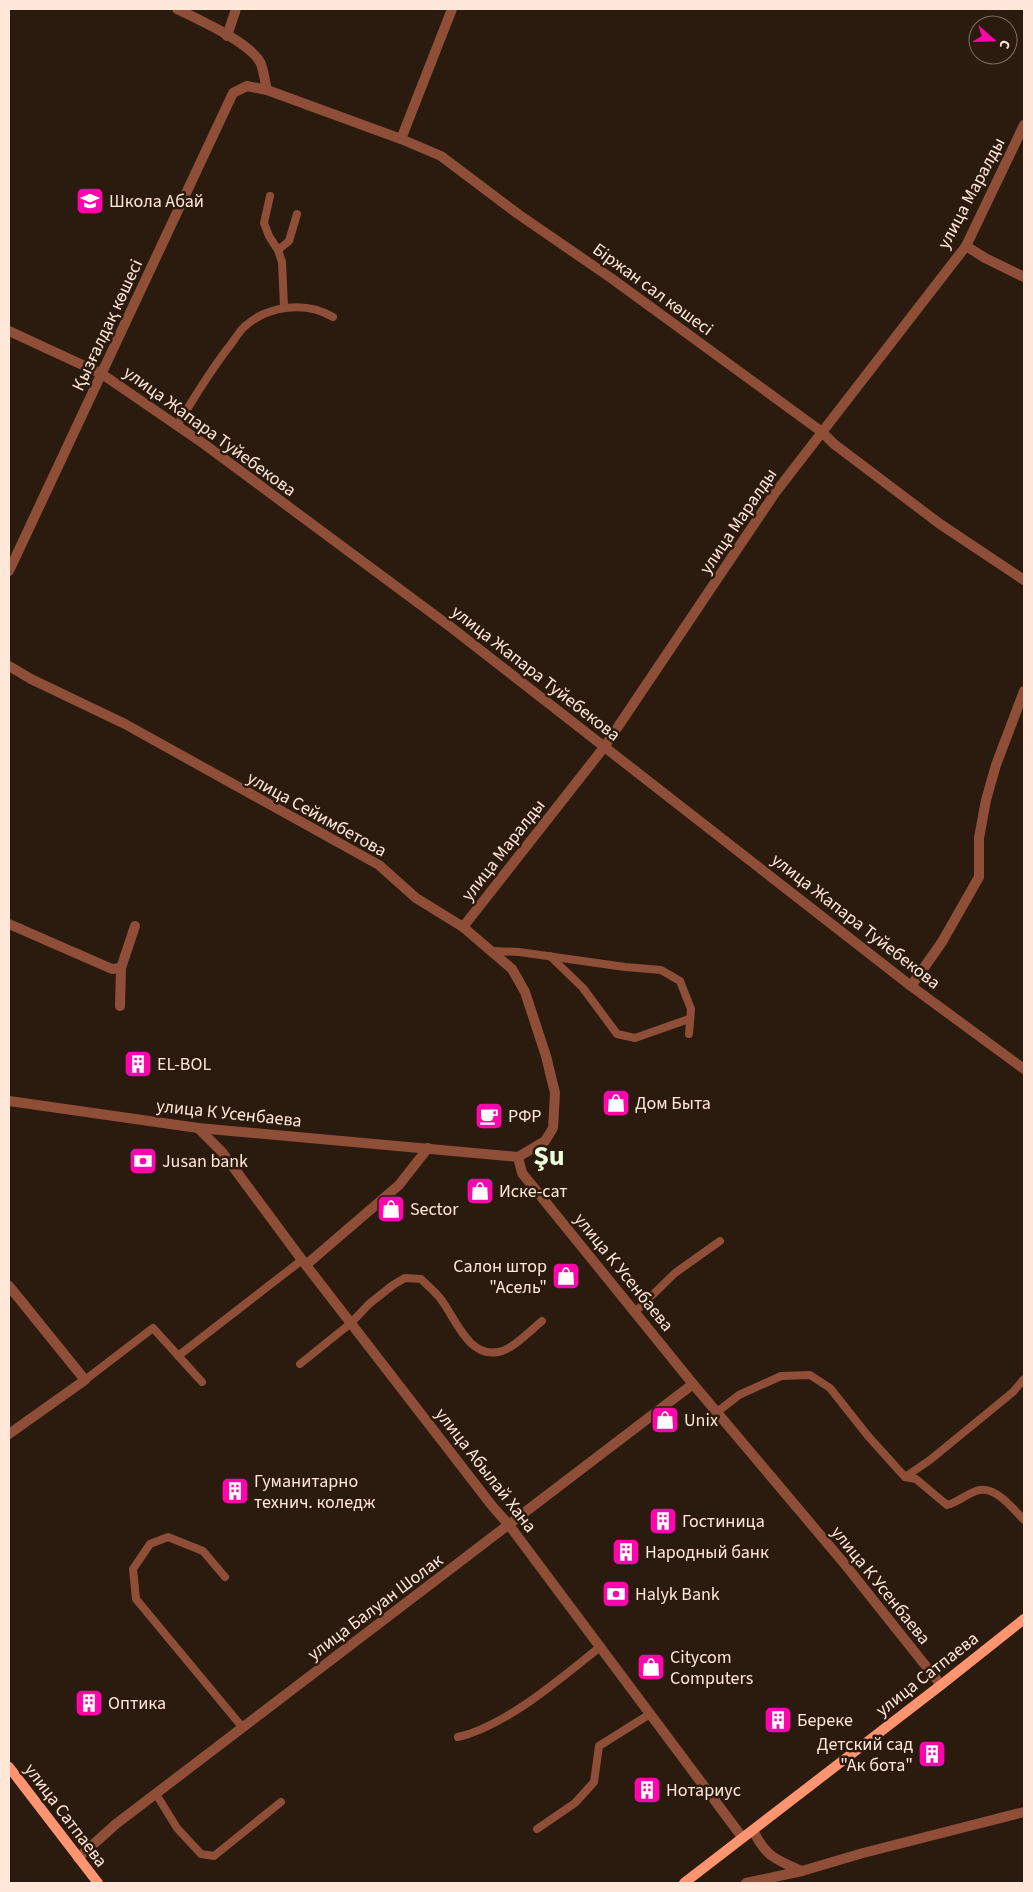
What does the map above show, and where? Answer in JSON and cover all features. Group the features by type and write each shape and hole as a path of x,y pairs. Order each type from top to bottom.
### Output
{"street":[{"path":"177,9 249,49 260,63 267,90"},
{"path":"227,36 236,9"},
{"path":"402,139 452,9"},
{"name":"Біржан сал көшесі","path":"233,93 247,86 267,90 402,139 441,156 518,214 611,278 822,432 834,444 940,524 1024,580"},
{"name":"Қызғалдақ көшесі","path":"9,571 233,93"},
{"name":"улица Маралды","path":"463,927 605,746 775,493 966,246 1024,125"},
{"path":"966,246 985,258 1024,277"},
{"name":"улица Жапара Туйебекова","path":"9,331 102,374 177,426 444,622 911,986 1024,1069"},
{"name":"улица Сейимбетова","path":"9,666 31,679 125,724 379,865 416,898 463,927 512,968 525,992 546,1056 555,1093 553,1128 545,1141 518,1156"},
{"path":"911,986 942,942 979,878 979,838 986,800 996,765 1024,691"},
{"path":"9,924 112,969 121,968"},
{"path":"120,1006 121,968 135,926"},
{"name":"улица К Усенбаева","path":"9,1101 198,1128 518,1156 522,1173 716,1412 843,1562 941,1685"},
{"name":"улица Абылай Хана","path":"198,1128 222,1152 304,1262 493,1507 509,1525 742,1837"},
{"path":"304,1262 399,1186 428,1148"},
{"path":"9,1286 85,1380 9,1434"},
{"name":"улица Балуан Шолак","path":"78,1858 116,1824 693,1384"},
{"name":"улица Сатпаева","path":"684,1883 1024,1619"},
{"name":"улица Сатпаева","path":"9,1767 98,1883"},
{"path":"746,1883 802,1872 862,1853 1024,1812"},
{"path":"753,1830 761,1847 780,1862 802,1872"}],"lane":[{"path":"270,196 264,223 282,262 284,307"},
{"path":"278,250 289,241 298,214"},
{"path":"177,426 208,375 244,327 260,316 284,307 307,307 333,317"},
{"path":"492,951 519,952 625,967 661,970 680,981 691,1008 689,1034"},
{"path":"550,956 583,988 617,1034 635,1038 689,1019"},
{"path":"635,1312 675,1273 720,1241"},
{"path":"178,1356 304,1262"},
{"path":"300,1364 351,1323 369,1304 405,1278 420,1279 440,1298 463,1334 476,1348 487,1353 500,1352 542,1321"},
{"path":"85,1380 153,1328 202,1382"},
{"path":"716,1412 739,1395 781,1376 810,1375 830,1388 868,1436 905,1477 916,1479 947,1505 956,1503 978,1490 989,1490 1004,1500 1024,1520"},
{"path":"905,1477 930,1460 1013,1392 1024,1379"},
{"path":"225,1577 203,1551 168,1537 150,1544 133,1569 136,1599 243,1728"},
{"path":"458,1737 472,1734 524,1704 600,1647"},
{"path":"537,1829 574,1803 594,1782 599,1746 650,1714"},
{"path":"156,1794 176,1828 202,1854 214,1856 281,1802"}],"place":[{"name":"Школа Абай","path":"90,201"},
{"name":"EL-BOL","path":"138,1064"},
{"name":"Дом Быта","path":"616,1103"},
{"name":"РФР","path":"489,1116"},
{"name":"Jusan bank","path":"143,1161"},
{"name":"Иске-сат","path":"480,1191"},
{"name":"Sector","path":"391,1209"},
{"name":"Салон штор \"Асель\"","path":"566,1276"},
{"name":"Unix","path":"665,1420"},
{"name":"Гуманитарно технич. коледж","path":"235,1491"},
{"name":"Гостиница","path":"663,1521"},
{"name":"Народный банк","path":"626,1552"},
{"name":"Halyk Bank","path":"616,1594"},
{"name":"Citycom Computers","path":"651,1667"},
{"name":"Оптика","path":"89,1703"},
{"name":"Береке","path":"778,1720"},
{"name":"Детский сад \"Ак бота\"","path":"932,1754"},
{"name":"Нотариус","path":"647,1790"}],"district":[{"name":"Şu","path":"549,1155"}]}
